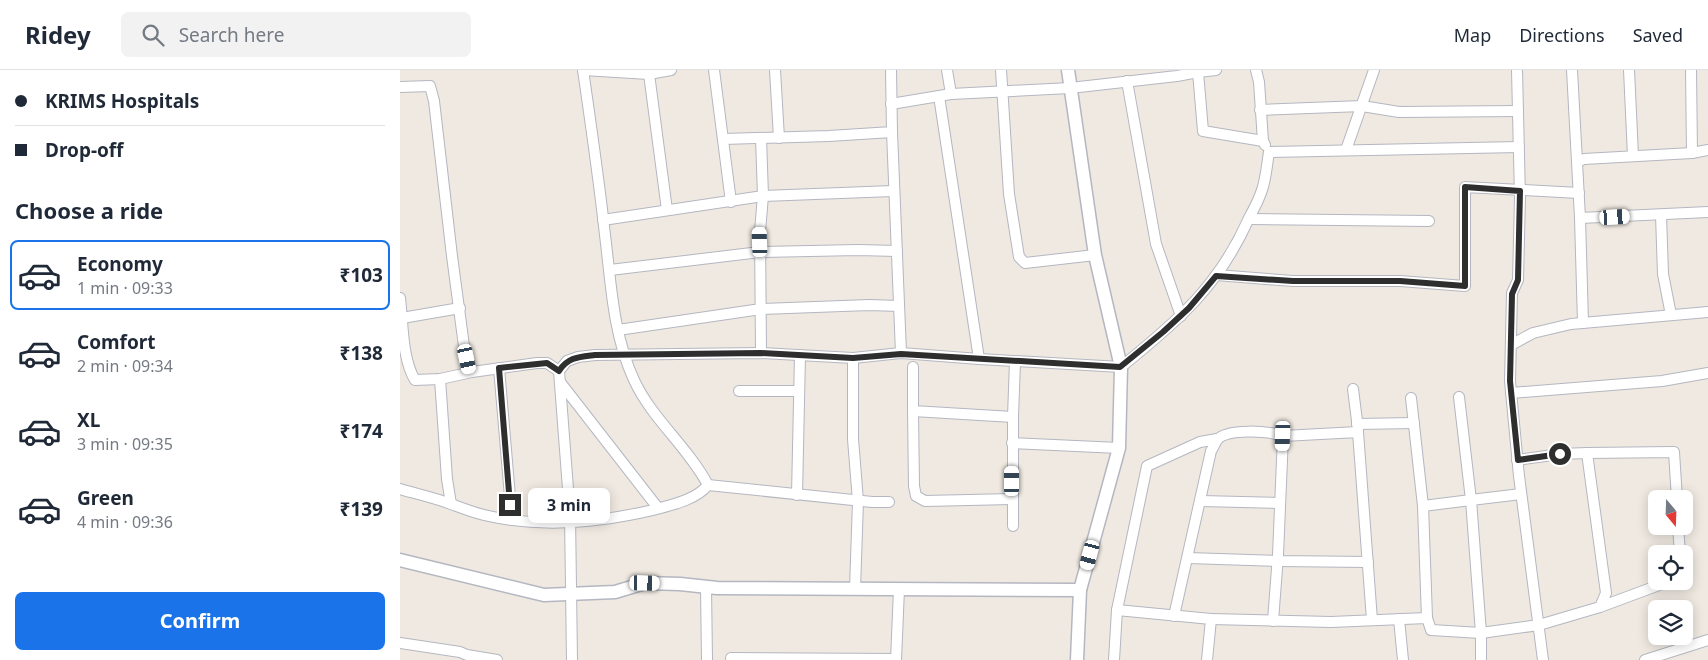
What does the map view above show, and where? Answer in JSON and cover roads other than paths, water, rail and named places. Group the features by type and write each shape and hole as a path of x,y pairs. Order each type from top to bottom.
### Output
{"street":[{"path":"671,70 649,74 583,70 618,330 623,354 635,382 652,409 708,485 858,501 889,502"},
{"path":"714,70 731,202"},
{"path":"775,70 779,138"},
{"path":"891,70 893,191 901,354"},
{"path":"947,70 951,94"},
{"path":"1001,70 1009,194 1019,257 1025,263 1095,255"},
{"path":"1068,70 1095,255 1120,367 1119,448 1080,590 1077,660"},
{"path":"891,104 951,94 1070,88 1216,70"},
{"path":"572,660 570,522 559,382 559,371 567,361 578,357 623,354 761,353 853,358 901,354 1120,367 1181,316 1227,261 1249,220 1262,189 1269,152 1263,141 1259,82 1256,70"},
{"path":"1346,150 1374,70"},
{"path":"1517,70 1520,191 1518,280 1512,294 1511,393 1543,660"},
{"path":"1572,70 1579,194 1583,323"},
{"path":"1630,70 1633,156"},
{"path":"1692,70 1692,153"},
{"path":"1198,72 1203,131 1263,141"},
{"path":"649,74 667,210"},
{"path":"1127,81 1156,244 1181,316"},
{"path":"400,87 430,86 434,101 464,346 470,372"},
{"path":"939,96 979,359"},
{"path":"1260,110 1362,106 1399,112 1518,111"},
{"path":"723,139 892,132"},
{"path":"761,138 763,196 760,231 761,353"},
{"path":"1269,152 1519,147"},
{"path":"1577,162 1584,159 1692,153 1708,150"},
{"path":"1216,276 1293,281 1400,281 1465,286 1465,187 1579,194"},
{"path":"604,220 763,196 893,191"},
{"path":"1580,218 1708,212"},
{"path":"1661,214 1664,274 1671,315"},
{"path":"1249,220 1429,221"},
{"path":"610,270 760,252 897,251"},
{"path":"400,298 402,341 414,380 440,379 470,372 547,363 559,371"},
{"path":"618,330 762,309 899,306"},
{"path":"402,318 460,308"},
{"path":"1511,345 1533,333 1583,323 1708,312"},
{"path":"797,495 800,355"},
{"path":"853,358 853,439 858,501 856,589"},
{"path":"1012,526 1012,443 1015,361"},
{"path":"913,367 914,486 916,496 924,500 1012,500"},
{"path":"499,368 512,520"},
{"path":"1511,393 1662,381 1708,373"},
{"path":"440,379 447,479 451,504"},
{"path":"559,382 658,508"},
{"path":"1353,389 1372,620"},
{"path":"739,391 799,391"},
{"path":"1459,397 1471,500 1481,633 1481,660"},
{"path":"1410,398 1423,506 1427,618 1431,630 1481,633 1539,625 1600,607 1648,589"},
{"path":"913,412 1013,417"},
{"path":"1114,660 1117,610 1147,466 1200,442 1217,440 1228,434 1254,432 1275,433 1283,436 1414,423"},
{"path":"1273,621 1278,561 1283,436"},
{"path":"1174,616 1212,451 1217,440"},
{"path":"1012,443 1119,448"},
{"path":"1518,460 1587,453 1674,452 1676,490"},
{"path":"1587,453 1606,593 1600,607"},
{"path":"400,489 482,515 512,520 552,523 594,521 658,508 685,500 702,492 708,485"},
{"path":"1423,506 1522,494"},
{"path":"1200,502 1280,503"},
{"path":"1188,558 1368,562"},
{"path":"400,560 544,595 615,592 645,583 706,587 1080,590"},
{"path":"706,587 707,660"},
{"path":"731,658 896,660 900,589"},
{"path":"1117,610 1211,619 1273,621 1331,622 1427,618"},
{"path":"1207,660 1211,619"},
{"path":"1399,619 1403,660"},
{"path":"1645,660 1708,640"},
{"path":"400,643 460,652 467,658 497,660"}]}
